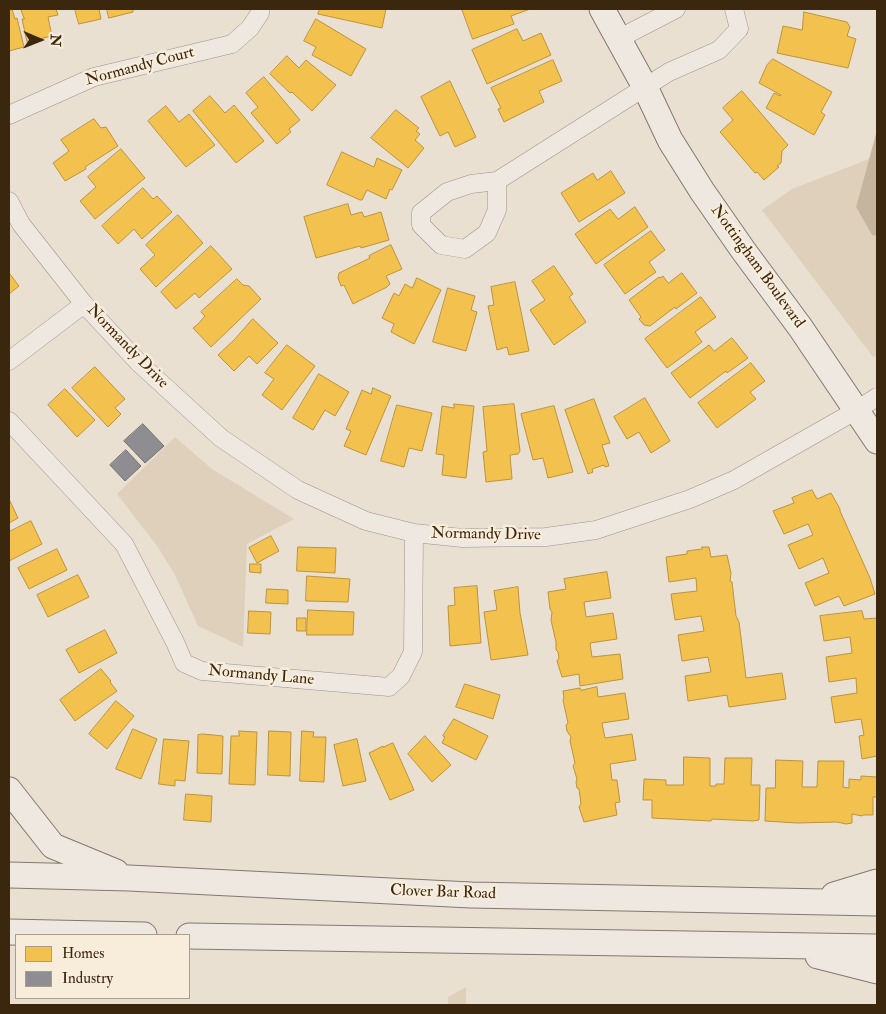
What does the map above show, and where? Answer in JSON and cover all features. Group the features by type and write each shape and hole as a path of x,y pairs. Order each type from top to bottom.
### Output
{"main road":[{"name":"Nottingham Boulevard","path":"602,9 645,87 670,140 702,191 800,327 867,403 877,441"},
{"path":"9,790 53,846 129,878"},
{"name":"Clover Bar Road","path":"9,875 129,878 471,895 877,903"},
{"path":"814,902 877,882"},
{"path":"9,932 99,934"},
{"path":"190,936 877,947"},
{"path":"780,946 877,971"}],"street":[{"name":"Normandy Court","path":"9,115 94,77 232,44 250,28 260,13 260,9"},
{"path":"618,39 676,9"},
{"path":"498,181 497,210 487,233 465,249 441,245 421,225 421,213 447,192 471,184 498,181 669,72 719,50 739,30 734,9"},
{"name":"Normandy Drive","path":"9,201 21,224 84,304 140,363 221,438 298,490 366,521 414,533 462,538 546,537 596,530 690,499 734,480 867,403"},
{"path":"9,361 84,304"},
{"name":"Normandy Lane","path":"9,421 124,544 184,663 202,671 389,687 401,676 413,652 414,533"}],"shaded area":[{"path":"877,130 877,236 872,235 856,207"},
{"path":"869,159 856,207 872,235 877,236 877,356 873,357 762,210 792,189"},
{"path":"175,437 212,469 294,519 247,544 243,647 198,626 174,573 157,546 117,494"},
{"path":"466,987 466,1005 448,1005 448,997"}],"building: Homes":[{"path":"9,9 12,9 15,19 17,18 24,47 9,51"},
{"path":"21,9 56,9 58,15 48,17 52,36 27,42"},
{"path":"75,9 99,9 101,19 79,24"},
{"path":"107,9 133,9 133,12 109,18"},
{"path":"320,9 386,9 382,28 318,14"},
{"path":"462,9 530,9 511,16 514,24 473,39"},
{"path":"804,12 847,22 850,27 847,36 856,39 848,68 777,53 783,26 802,30"},
{"path":"316,19 366,49 351,76 312,55 316,47 304,41"},
{"path":"517,29 523,41 541,33 551,55 487,84 472,50"},
{"path":"287,56 299,68 306,60 336,85 312,111 270,74"},
{"path":"773,59 832,92 821,112 825,115 814,135 766,108 774,93 781,95 759,83 767,65"},
{"path":"553,60 562,81 539,91 544,102 504,122 498,109 501,108 491,88"},
{"path":"264,77 300,120 289,129 291,132 277,144 251,113 258,107 246,93"},
{"path":"450,81 476,137 455,147 448,132 440,136 421,97"},
{"path":"742,91 788,145 782,151 781,163 777,166 779,167 764,180 757,172 755,173 720,132 733,120 723,108"},
{"path":"210,96 225,113 234,105 264,141 236,163 193,111"},
{"path":"166,106 179,122 189,114 215,145 186,167 148,121"},
{"path":"396,110 419,128 416,131 420,134 415,140 424,148 408,168 371,138"},
{"path":"94,119 101,128 106,127 118,146 85,167 86,169 65,181 53,163 69,151 61,140"},
{"path":"121,149 145,178 95,219 80,201 96,187 88,177"},
{"path":"342,152 374,167 377,158 402,170 386,199 367,190 362,200 360,200 327,185"},
{"path":"611,171 625,193 579,222 561,193 593,173 597,180"},
{"path":"143,188 153,199 157,196 172,212 142,239 134,229 118,244 102,226"},
{"path":"348,204 351,215 362,212 364,217 381,212 389,240 316,258 304,217"},
{"path":"635,207 648,227 596,264 575,234 610,209 618,219"},
{"path":"178,215 203,243 156,287 140,269 155,255 146,245"},
{"path":"651,231 665,250 649,262 656,272 625,294 604,265"},
{"path":"391,245 402,269 386,276 390,284 387,287 353,304 344,285 341,286 338,278 339,273"},
{"path":"211,246 232,269 199,298 195,293 176,309 161,292"},
{"path":"554,266 573,294 569,297 586,322 554,345 530,310 545,300 532,281"},
{"path":"9,273 19,286 9,294"},
{"path":"682,273 697,293 650,326 644,325 639,319 641,317 629,300 659,277 663,276 668,283"},
{"path":"417,278 441,290 414,344 391,332 394,324 382,318 394,293 399,296 405,284 412,288"},
{"path":"237,279 243,285 249,286 261,299 211,347 193,328 205,316 201,312"},
{"path":"515,282 529,351 509,355 507,347 497,350 488,306 494,305 491,287"},
{"path":"448,288 475,296 471,310 477,312 466,351 433,342"},
{"path":"701,297 716,317 695,332 702,342 667,368 645,339"},
{"path":"253,319 278,343 257,364 249,356 234,371 218,355"},
{"path":"732,338 748,358 727,373 726,371 690,398 671,373 709,345 714,351"},
{"path":"287,345 315,366 282,410 262,395 274,379 265,373"},
{"path":"751,363 765,381 750,392 756,399 717,428 698,403"},
{"path":"95,367 125,399 115,408 121,414 108,427 72,388"},
{"path":"319,374 349,392 335,416 325,410 313,430 293,418"},
{"path":"373,388 391,396 366,455 344,446 351,431 346,429 362,390 371,394"},
{"path":"65,389 95,420 77,437 48,405"},
{"path":"645,398 670,441 651,453 639,432 627,439 614,417"},
{"path":"594,399 610,443 602,445 609,466 605,467 604,465 592,469 593,472 588,474 565,410"},
{"path":"454,404 474,406 466,478 442,475 444,455 436,454 442,406 454,408"},
{"path":"514,404 520,451 518,454 510,455 512,479 486,482 483,452 487,451 483,407"},
{"path":"397,405 432,413 422,451 409,448 404,467 381,461"},
{"path":"554,406 573,472 548,478 543,458 533,460 521,414"},
{"path":"812,490 817,499 831,493 840,509 875,594 844,606 839,596 815,606 805,583 829,573 823,558 799,569 788,545 813,535 808,524 784,534 773,511 794,503 792,498"},
{"path":"9,499 18,518 9,523"},
{"path":"31,521 42,544 9,561 9,532"},
{"path":"271,536 279,551 257,563 249,548"},
{"path":"298,547 336,548 335,573 297,571"},
{"path":"702,547 709,547 711,557 727,555 736,616 739,622 746,678 782,673 786,699 729,707 727,695 688,701 685,676 711,672 708,657 682,661 678,635 704,631 701,616 675,620 671,594 697,591 696,578 669,582 666,557 687,554 687,551 702,549"},
{"path":"57,549 67,570 29,589 18,568"},
{"path":"250,564 261,564 261,573 250,572"},
{"path":"607,572 611,598 584,602 586,617 613,613 617,639 590,643 592,657 620,654 623,679 580,686 579,674 562,677 557,661 559,658 551,620 552,612 548,592 566,589 564,579"},
{"path":"78,575 89,597 48,617 37,595"},
{"path":"307,576 350,579 348,602 306,601"},
{"path":"477,586 481,643 450,646 448,606 455,605 454,588"},
{"path":"518,587 520,613 528,655 491,660 484,612 497,610 494,591"},
{"path":"267,589 288,590 288,604 266,603"},
{"path":"308,610 354,612 353,635 307,635"},
{"path":"249,611 271,612 270,634 248,633"},
{"path":"862,611 864,619 877,618 877,756 862,759 859,736 864,735 861,719 835,723 831,697 857,693 856,678 829,682 826,657 852,653 850,637 824,641 820,616"},
{"path":"297,618 306,618 306,631 297,631"},
{"path":"105,630 117,653 79,673 66,650"},
{"path":"101,669 117,691 75,721 60,700"},
{"path":"465,684 500,695 493,719 456,707"},
{"path":"597,687 598,697 625,693 629,719 602,723 605,738 632,734 636,760 610,764 612,780 617,780 620,802 615,803 617,815 584,822 579,807 581,804 579,789 577,788 577,779 573,766 575,763 570,741 571,737 566,725 568,723 563,691"},
{"path":"116,701 134,716 107,749 89,734"},
{"path":"454,719 488,736 476,760 442,743 445,737 443,736"},
{"path":"133,729 157,739 141,779 116,769"},
{"path":"239,731 257,732 255,785 229,784 231,736 239,736"},
{"path":"269,731 291,732 290,776 268,775"},
{"path":"302,731 314,732 313,737 326,737 324,782 300,781"},
{"path":"198,735 223,736 222,774 197,773"},
{"path":"425,736 451,765 432,782 408,754"},
{"path":"164,739 189,741 185,781 175,780 175,786 159,784"},
{"path":"357,739 366,781 343,786 334,745"},
{"path":"393,743 414,790 390,800 369,753"},
{"path":"684,757 710,758 710,786 724,784 725,758 752,758 751,785 760,785 759,820 712,819 711,821 652,818 652,800 643,800 644,779 666,780 666,785 683,785"},
{"path":"776,760 803,761 802,787 817,787 818,761 844,761 843,787 849,788 849,779 861,780 861,776 877,777 877,797 873,797 873,815 862,816 852,814 852,823 846,824 837,822 797,823 765,821 766,788 775,788"},
{"path":"186,794 212,796 211,822 184,820"}],"building: Industry":[{"path":"143,424 164,446 145,463 124,441"},
{"path":"126,450 141,466 125,481 110,465"}]}
